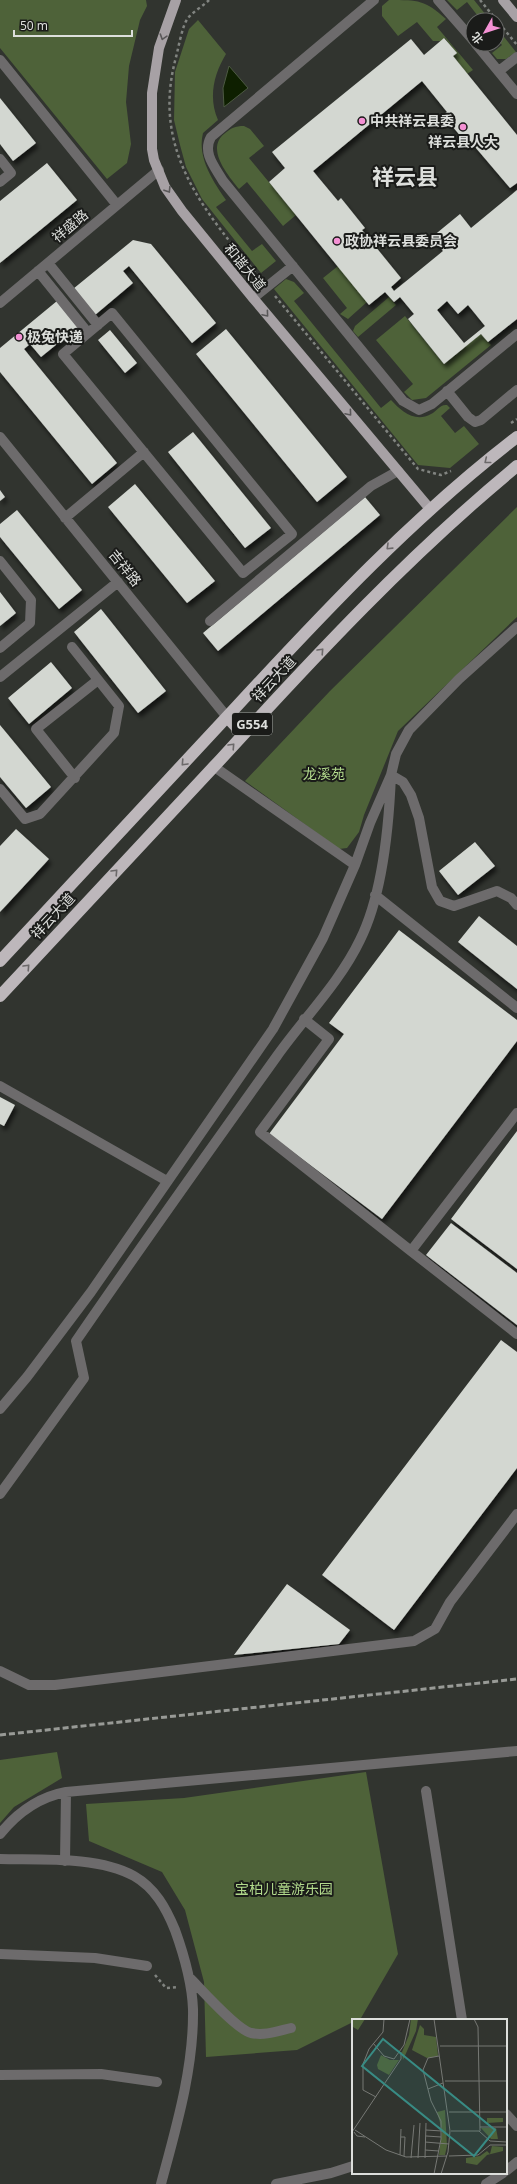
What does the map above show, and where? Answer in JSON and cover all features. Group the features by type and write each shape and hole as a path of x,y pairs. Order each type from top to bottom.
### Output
{"highway":[{"name":"祥云大道","path":"0,961 348,588 430,509 517,437"},
{"name":"祥云大道","path":"0,996 213,766 387,583 447,526 517,466"},
{"path":"227,717 243,734"}],"main road":[{"name":"和谐大道","path":"176,0 159,48 152,92 152,149 165,186 182,211 253,298 430,509"},
{"path":"503,0 517,17"}],"street":[{"path":"374,0 211,137 208,143 208,155 223,181 403,401 411,408 419,410 425,409 517,334"},
{"path":"438,0 465,31"},
{"path":"483,52 517,94"},
{"path":"499,71 517,57"},
{"path":"0,60 117,205"},
{"path":"0,159 11,173 0,182"},
{"name":"祥盛路","path":"0,303 159,170"},
{"path":"48,263 98,325"},
{"path":"253,298 293,266"},
{"path":"38,271 88,333"},
{"path":"112,313 292,534 243,574 63,354 98,325 112,313"},
{"path":"447,391 468,417 475,422 481,420 517,390"},
{"name":"吉祥路","path":"0,437 227,717"},
{"path":"65,518 144,452"},
{"path":"210,621 371,486 398,471"},
{"path":"0,561 31,600 30,624 0,648"},
{"path":"0,677 118,582"},
{"path":"0,1494 84,1378 76,1341 140,1248 304,1019 349,960 361,940 375,895 388,831 392,774 396,754 409,730 459,679 517,627"},
{"path":"0,789 25,819 40,814 75,778 114,733 119,706 72,647"},
{"path":"75,778 36,729 98,680"},
{"path":"213,766 355,865"},
{"path":"0,1409 27,1377 91,1292 273,1029 322,938 355,865 370,823 392,774"},
{"path":"392,774 403,782 411,795 419,818 432,887 440,901 454,906 497,891 511,898 517,905"},
{"path":"375,895 517,1008"},
{"path":"304,1019 330,1039 260,1132 517,1334"},
{"path":"0,1086 167,1181"},
{"path":"411,1251 517,1113"},
{"path":"0,1671 29,1685 55,1685 414,1640 434,1628 450,1602 517,1514"},
{"path":"0,1834 16,1815 28,1807 43,1798 66,1792 517,1751"},
{"path":"66,1792 66,1861"},
{"path":"426,1792 462,2019"},
{"path":"0,1859 66,1861 86,1863 122,1871 134,1876 154,1891 161,1900 172,1924 190,1982 192,2030 187,2073 161,2184"},
{"path":"0,1954 95,1958 147,1966"},
{"path":"190,1982 238,2026 251,2033 270,2034 291,2028"},
{"path":"0,2075 101,2074 157,2082"},
{"path":"507,2115 517,2126"},
{"path":"507,2170 517,2162"},
{"path":"276,2184 331,2173 352,2166"},
{"path":"486,2184 501,2174"}],"path":[{"path":"480,0 517,45"},
{"path":"147,1966 166,1988 190,1982"}],"green space":[{"path":"0,0 146,0 147,6 140,20 129,66 126,102 131,144 127,163 107,179 0,48"},
{"path":"389,0 421,2 439,13 446,19 437,27 473,70 467,74 453,56 456,53 445,38 441,41 433,41 417,22 398,36 382,16 382,6"},
{"path":"447,0 474,0 484,12 475,12 467,2 457,10"},
{"path":"198,20 226,54 218,70 213,94 213,103 218,120 203,133 202,151 207,168 226,200 216,207 252,251 262,244 276,261 261,273 202,199 186,167 180,145 174,120 175,72 189,29"},
{"path":"505,38 516,52 506,59 497,59 492,53 505,52"},
{"path":"244,126 250,129 264,146 249,158 296,215 283,226 247,182 239,189 220,162 217,147 219,140 231,129"},
{"path":"338,266 367,302 348,319 340,314 347,308 323,278"},
{"path":"286,279 294,282 304,293 294,301 381,408 391,400 404,412 419,417 431,414 440,407 447,405 450,408 441,416 455,433 464,426 479,444 450,468 418,465 274,289"},
{"path":"389,297 396,305 358,337 353,331 355,326"},
{"path":"405,316 444,364 481,334 491,345 426,398 412,400 404,392 413,384 376,340"},
{"name":"龙溪苑","path":"517,507 517,617 398,731 364,815 359,832 347,848 339,849 245,781 330,691"},
{"path":"57,1752 62,1778 14,1807 0,1823 0,1760"},
{"name":"宝柏儿童游乐园","path":"366,1772 398,1954 361,2018 352,2019 352,2022 297,2050 206,2057 204,1982 185,1910 162,1872 89,1841 86,1804 184,1798"}],"shaded area":[{"path":"229,66 248,88 224,107 223,88"}],"building":[{"path":"444,38 457,53 453,56 517,135 517,183 510,188 470,141 467,144 443,115 447,112 422,81 313,171 338,201 341,198 365,228 362,230 401,278 391,287 394,291 443,251 432,237 460,214 471,228 517,190 517,319 488,342 481,334 444,364 408,319 414,314 400,297 394,302 385,292 369,305 269,182 285,168 272,152 411,39 424,55","holes":["447,301 458,314 468,305 485,326 464,343 437,310"]},
{"path":"0,98 36,143 13,161 0,144"},
{"path":"47,163 77,200 0,263 0,201"},
{"path":"133,240 151,244 216,323 192,343 129,266 123,271 133,283 95,315 73,289"},
{"path":"57,301 78,327 41,357 30,344 24,349 117,463 92,484 0,372 0,348"},
{"path":"226,329 347,477 317,502 196,354"},
{"path":"110,330 137,363 125,373 98,340"},
{"path":"193,432 271,528 245,548 168,452"},
{"path":"135,484 215,581 187,603 108,507"},
{"path":"0,490 5,497 0,501"},
{"path":"365,497 380,515 218,651 203,633"},
{"path":"17,510 82,590 59,609 0,537 0,524"},
{"path":"0,592 16,613 0,626"},
{"path":"101,609 166,691 138,713 74,632"},
{"path":"51,662 72,688 29,724 8,698"},
{"path":"0,725 51,787 26,808 0,777"},
{"path":"16,829 49,859 0,912 0,846"},
{"path":"475,842 495,866 458,895 439,871"},
{"path":"479,916 517,946 517,989 458,942"},
{"path":"399,930 517,1020 517,1041 382,1219 269,1134 344,1034 329,1023"},
{"path":"0,1097 15,1105 4,1126 0,1124"},
{"path":"517,1131 517,1269 451,1219"},
{"path":"451,1223 517,1273 517,1325 426,1255"},
{"path":"501,1340 517,1352 517,1468 394,1630 322,1575"},
{"path":"287,1584 350,1630 339,1644 234,1655"}],"railway":[{"path":"0,1735 517,1679"}],"place":[{"name":"中共祥云县委","path":"362,121"},
{"name":"祥云县人大","path":"463,127"},
{"name":"政协祥云县委员会","path":"337,241"},
{"name":"极兔快递","path":"19,337"}],"district":[{"name":"祥云县","path":"405,177"}]}
